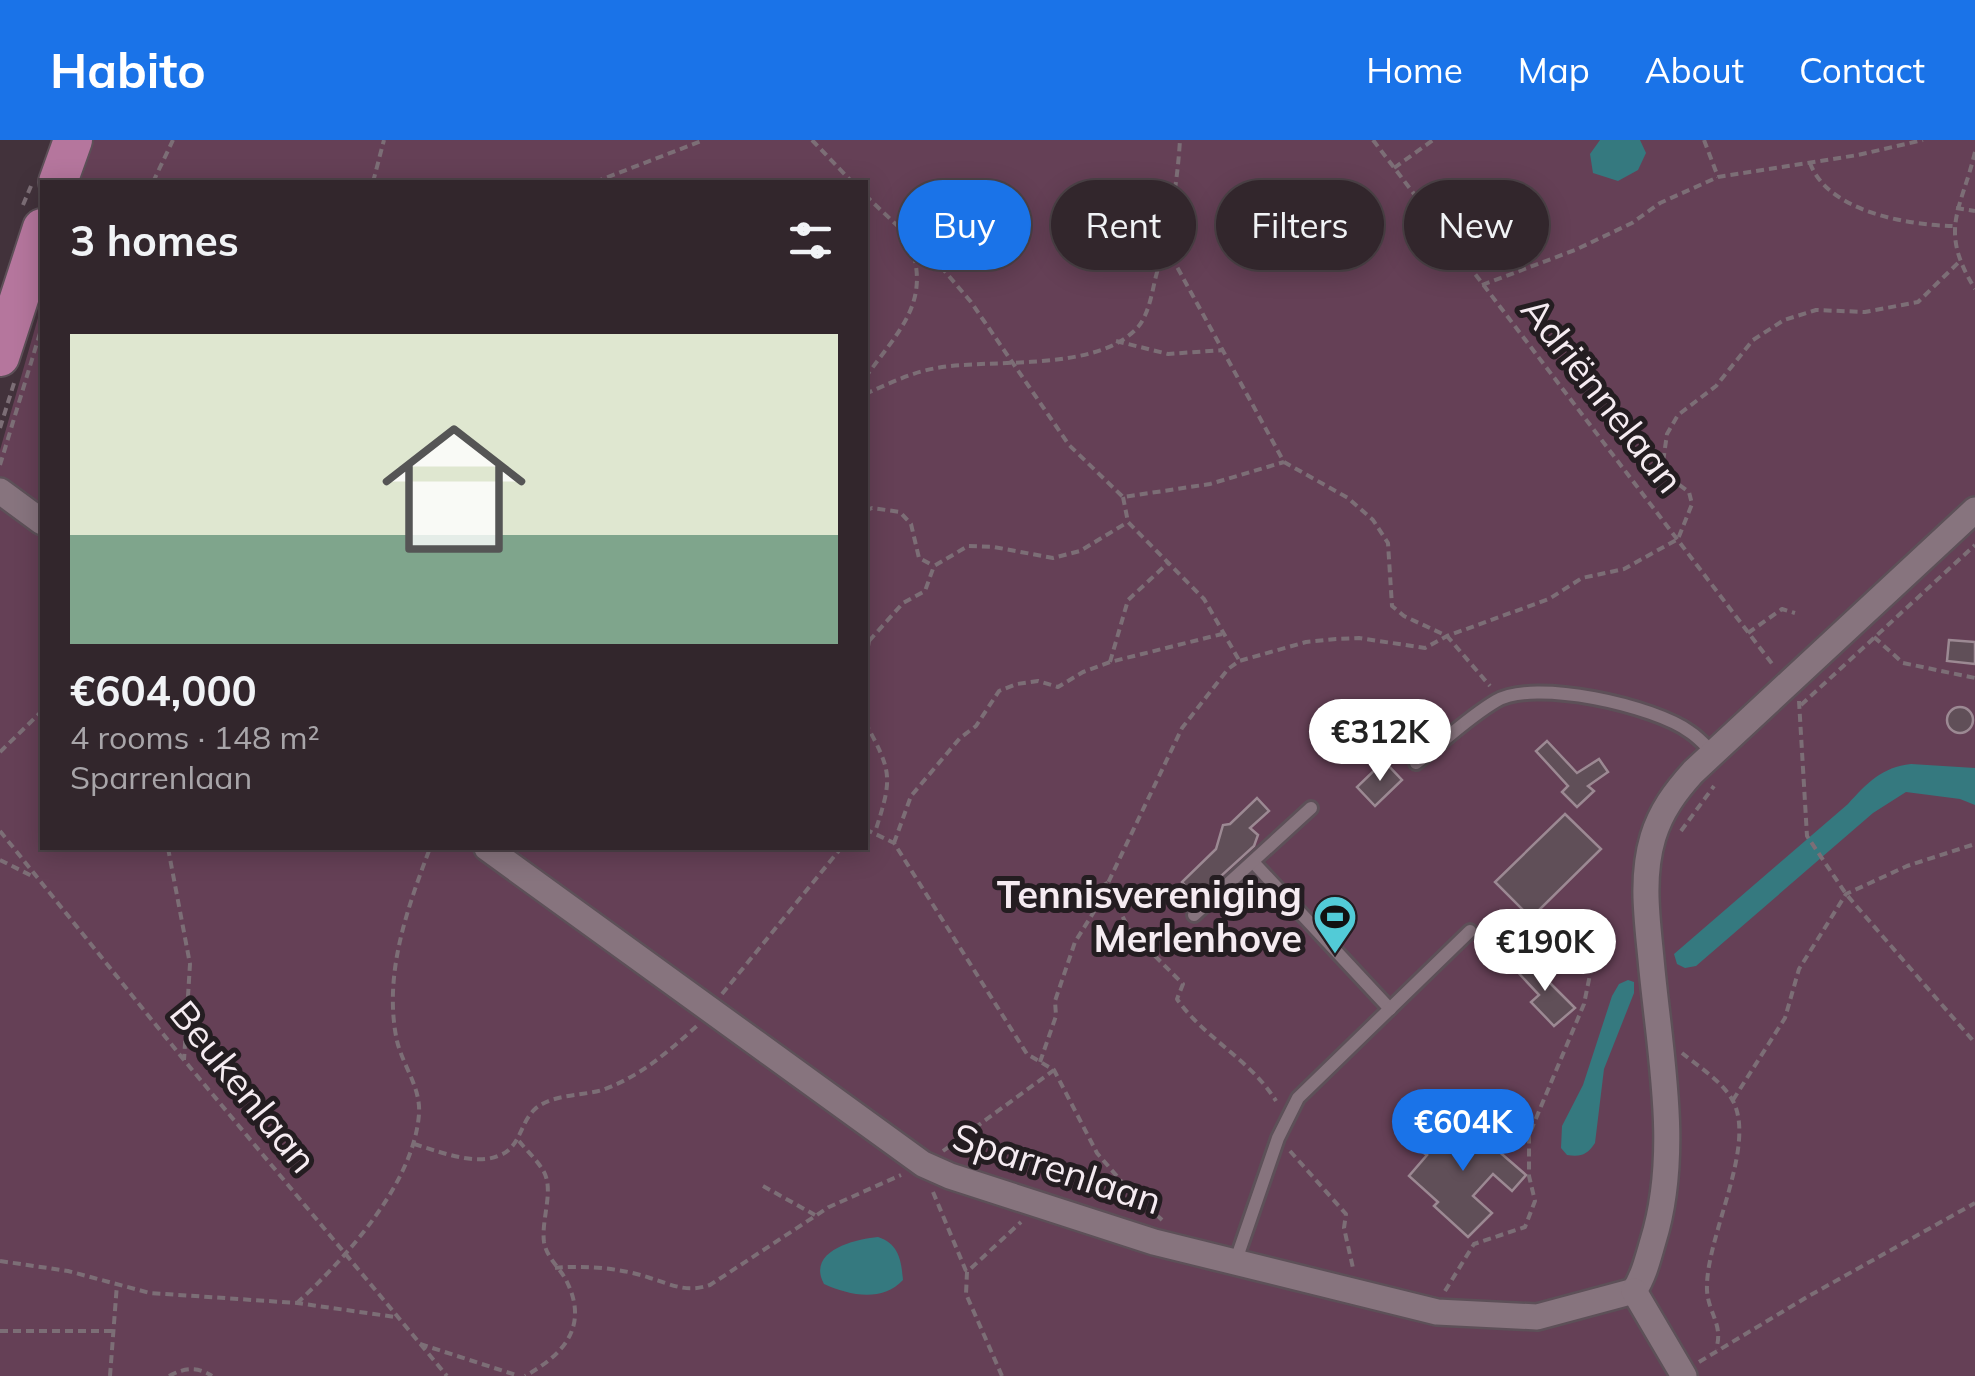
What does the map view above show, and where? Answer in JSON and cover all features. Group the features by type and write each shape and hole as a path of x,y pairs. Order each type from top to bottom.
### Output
{"main road":[{"path":"59,180 73,140"},
{"path":"0,357 40,234"}],"street":[{"path":"0,491 40,521"},
{"path":"1690,1370 1634,1290 1641,1280 1658,1224 1666,1178 1663,1075 1646,899 1646,871 1653,836 1666,804 1717,765 1866,629 1975,510"},
{"name":"Sparrenlaan","path":"490,850 924,1164 985,1189 1235,1263 1437,1312 1537,1317 1634,1290"}],"lane":[{"path":"1416,763 1498,698 1582,694 1636,708 1689,730 1717,765"},
{"path":"1194,915 1311,808"},
{"path":"1254,863 1390,1009"},
{"path":"1235,1263 1278,1138 1298,1098 1470,931"}],"path":[{"path":"154,180 173,140"},
{"path":"374,180 384,140"},
{"path":"600,180 704,140"},
{"path":"812,140 850,180"},
{"path":"1177,180 1180,140"},
{"name":"Adriënnelaan","path":"1373,140 1794,694"},
{"path":"1394,168 1433,140"},
{"path":"1704,140 1718,178"},
{"path":"1482,285 1576,250 1632,223 1660,203 1718,178 1923,140"},
{"path":"1975,152 1952,226 1961,260 1975,290"},
{"path":"1810,163 1828,189 1869,212 1914,225 1952,226"},
{"path":"868,198 898,227"},
{"path":"1956,208 1975,211"},
{"path":"1040,1062 1075,942 1095,910 1182,728 1228,669 1240,661 1306,642 1359,638 1425,648 1447,636 1549,599 1582,578 1624,569 1678,539 1692,504 1690,492 1666,475 1662,462 1667,434 1678,416 1716,386 1753,340 1784,320 1816,310 1865,312 1918,302 1961,260"},
{"path":"868,374 903,327 916,301 918,270"},
{"path":"944,270 971,302 1068,445 1123,497 1128,522 1204,599 1240,661"},
{"path":"868,393 900,378 937,368 1056,360 1116,342 1138,326 1158,270"},
{"path":"1179,270 1284,462 1348,498 1373,520 1388,544 1392,606 1404,616 1447,636 1498,698"},
{"path":"0,465 40,331"},
{"path":"1116,342 1168,354 1224,350"},
{"path":"1123,497 1210,484 1284,462"},
{"path":"868,510 900,512 912,524 918,558 934,566"},
{"path":"869,641 903,603 925,591 934,566 968,546 1053,558 1080,551 1128,522"},
{"path":"1787,717 1794,694 1866,629 1975,545"},
{"path":"1110,662 1128,600 1168,564"},
{"path":"1748,633 1782,609 1795,613"},
{"path":"1866,629 1903,663 1975,678"},
{"path":"894,843 911,796 960,738 976,726 999,691 1038,681 1058,687 1110,662 1222,634"},
{"path":"868,637 868,647"},
{"path":"1794,694 1807,836 1846,894 1975,1043"},
{"path":"0,752 40,712"},
{"path":"868,727 886,760 888,794 876,832"},
{"path":"1674,842 1717,765"},
{"path":"868,829 894,843 1027,1054 1054,1070 1097,1153 1120,1181 1159,1216 1184,1249"},
{"name":"Beukenlaan","path":"0,830 184,1060 447,1376"},
{"path":"1716,1352 1719,1323 1707,1291 1738,1152 1732,1100 1785,1018 1799,968 1846,894 1907,866 1975,844"},
{"path":"168,850 190,964 184,1060"},
{"path":"297,1303 346,1256 386,1199 414,1144 420,1109 398,1043 396,954 429,850"},
{"path":"414,1144 480,1160 500,1156 519,1141 534,1110 546,1102 603,1089 654,1064 705,1020 839,850"},
{"path":"0,860 38,879"},
{"path":"1106,882 1135,941 1183,984 1177,999 1186,1012 1268,1088 1278,1105 1278,1138 1346,1214 1344,1228 1360,1294"},
{"path":"1437,1312 1446,1287 1474,1244 1525,1227 1535,1201 1529,1176 1529,1135 1584,1004 1596,946"},
{"path":"1680,1064 1678,1050 1732,1100"},
{"path":"555,1268 578,1266 625,1273 693,1291 710,1286 815,1215 924,1164 1054,1070"},
{"path":"420,1344 522,1376 567,1345 573,1329 574,1306 566,1279 544,1247 546,1175 519,1141"},
{"path":"924,1164 943,1220 967,1272 966,1294 1002,1376"},
{"path":"763,1186 815,1215"},
{"path":"1690,1370 1975,1204"},
{"path":"967,1272 1032,1212"},
{"path":"0,1260 150,1293 297,1303 398,1317"},
{"path":"110,1376 117,1284"},
{"path":"0,1332 113,1330"},
{"path":"169,1376 185,1369 197,1369 212,1376"}],"shaded area":[{"path":"94,140 1975,140 1975,1376 0,1376 0,508 7,510 11,491 0,476 0,450 40,311 40,850 868,850 868,180 80,180"}],"water":[{"path":"1600,140 1640,140 1646,153 1638,170 1618,181 1593,173 1590,154"},
{"path":"1911,764 1975,768 1975,805 1960,799 1906,792 1873,813 1696,966 1685,968 1677,964 1674,954 1869,783 1883,772"},
{"path":"1634,982 1634,993 1604,1069 1595,1143 1583,1154 1567,1155 1561,1148 1562,1126 1583,1085 1612,996 1619,984"},
{"path":"878,1237 895,1248 903,1280 885,1292 865,1295 824,1284 820,1273 827,1255 846,1244"}],"building":[{"path":"1949,640 1975,642 1975,664 1947,661"},
{"path":"1960,707 1969,711 1973,720 1969,729 1960,733 1951,729 1947,720 1951,711"},
{"path":"1547,741 1577,773 1599,759 1608,772 1588,786 1594,791 1577,807 1562,792 1568,786 1536,751"},
{"path":"1384,761 1402,780 1375,806 1357,787"},
{"path":"1257,798 1269,811 1250,828 1258,835 1254,846 1197,898 1182,882 1216,849 1223,825 1230,824"},
{"path":"1565,814 1601,849 1531,918 1495,882"},
{"path":"1528,961 1575,1008 1554,1026 1531,1002 1539,995 1513,967"},
{"path":"1458,1116 1526,1175 1512,1191 1493,1174 1473,1196 1492,1213 1468,1237 1409,1176 1427,1155 1422,1152"}],"place":[{"name":"Tennisvereniging Merlenhove","path":"1335,955"}]}
